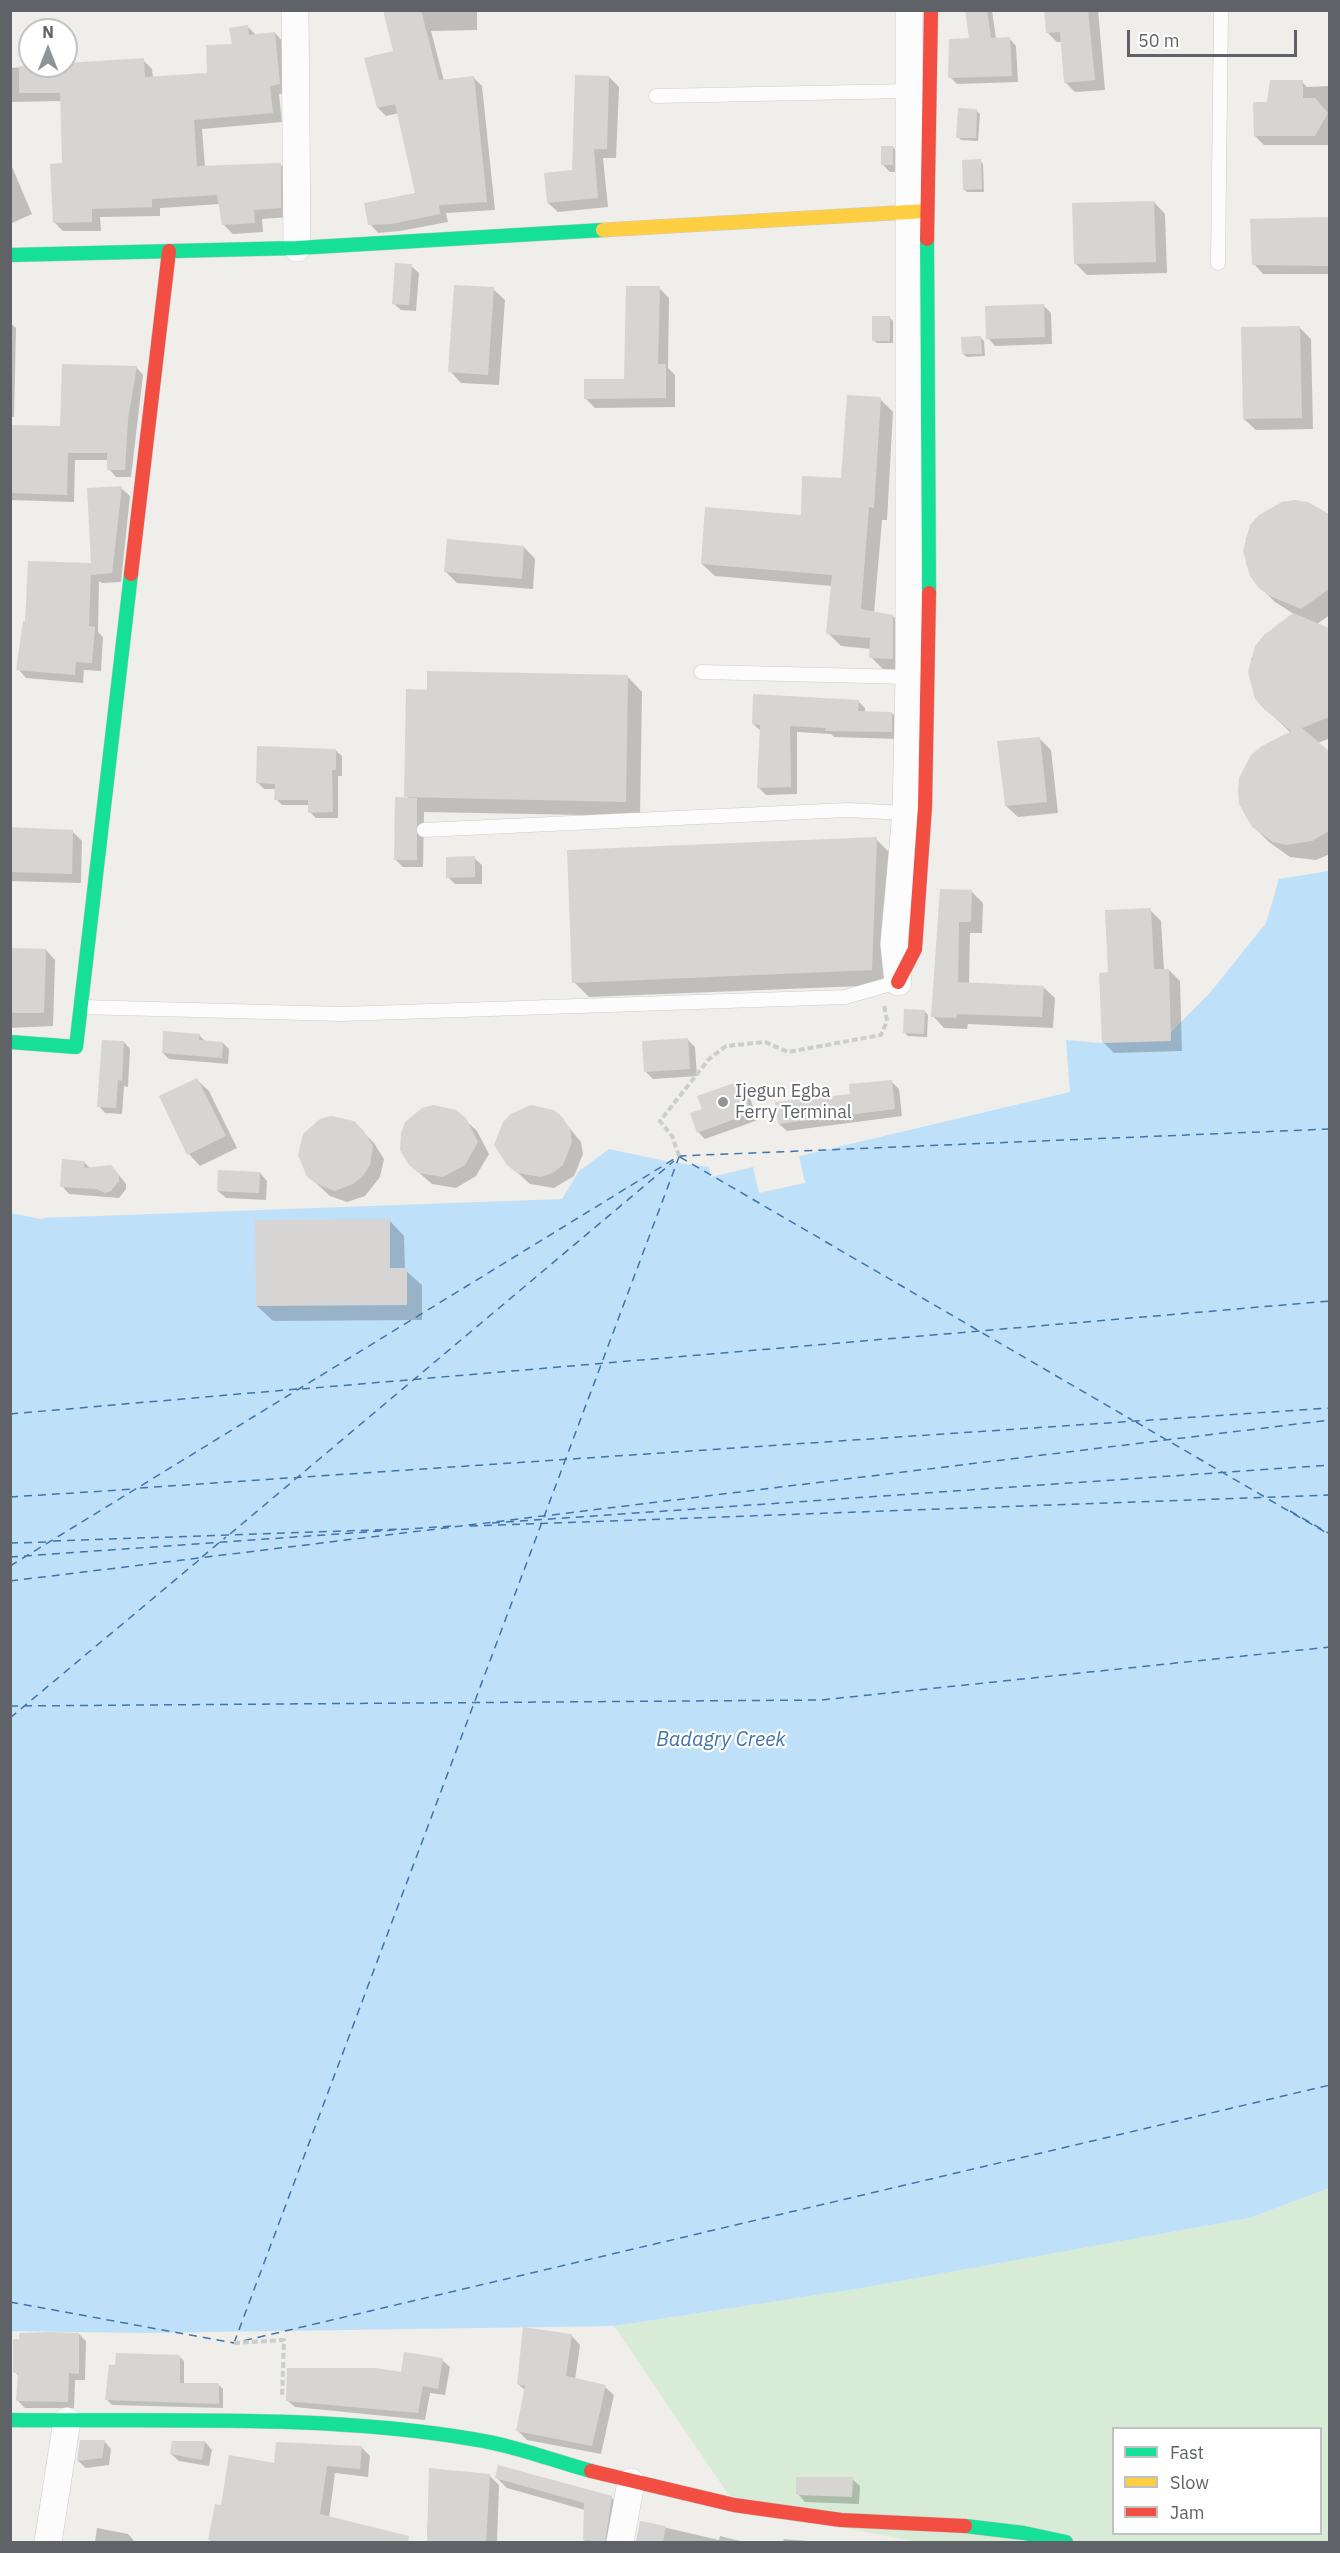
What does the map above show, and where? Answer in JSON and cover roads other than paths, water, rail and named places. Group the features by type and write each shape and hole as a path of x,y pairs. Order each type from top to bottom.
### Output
{"street":[{"path":"295,10 297,248"},
{"path":"890,984 915,949 926,806 929,675 917,212 909,91 909,10"},
{"path":"890,984 906,813 917,212 931,10"},
{"path":"10,255 297,248 917,212"},
{"path":"10,1042 76,1047 169,251"},
{"path":"10,2420 282,2422 392,2428 474,2439 631,2482 755,2508 841,2520 959,2526 1024,2533 1066,2542"},
{"path":"48,2542 68,2421"},
{"path":"620,2542 631,2482"}],"lane":[{"path":"1218,263 1221,10"},
{"path":"656,96 909,91"},
{"path":"701,672 909,677"},
{"path":"424,830 847,810 906,813"},
{"path":"80,1007 342,1014 845,997 890,984"}],"water":[{"name":"Badagry Creek","path":"1329,871 1329,2188 1249,2218 856,2289 614,2326 144,2333 11,2331 11,1213 45,1220 42,1218 562,1199 579,1171 609,1149 670,1162 709,1167 711,1177 1070,1092 1066,1040 1101,1043 1170,1033 1209,994 1266,923 1279,879"}],"place":[{"name":"Ijegun Egba Ferry Terminal","path":"723,1102"}]}
